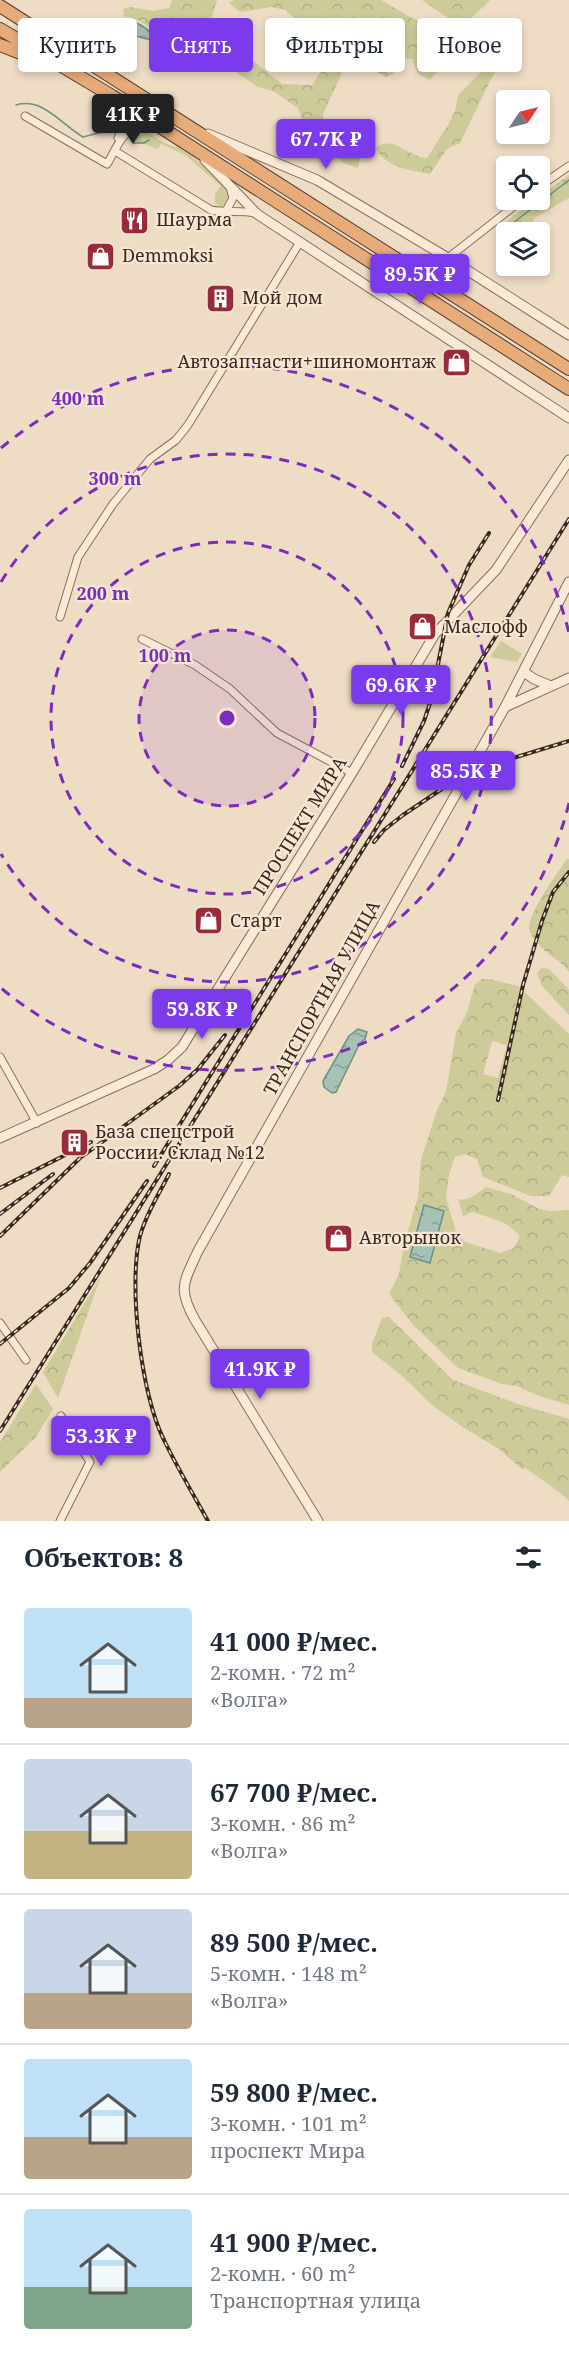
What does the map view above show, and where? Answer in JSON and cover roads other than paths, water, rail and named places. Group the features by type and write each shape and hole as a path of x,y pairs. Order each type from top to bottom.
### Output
{"highway":[{"path":"0,6 183,125 569,369"},
{"path":"0,29 112,96 569,388"},
{"path":"0,45 77,76"}],"street":[{"path":"105,164 122,129 121,114 112,96"},
{"path":"25,116 105,164"},
{"path":"183,125 317,180 448,258 569,335"},
{"path":"105,164 124,136 137,126 160,127"},
{"path":"192,147 257,214 569,418"},
{"path":"115,151 211,210 257,214"},
{"path":"550,179 569,166"},
{"path":"225,213 233,198 229,184"},
{"path":"448,258 509,210"},
{"path":"60,617 78,557 113,504 150,459 176,440 188,425 300,242"},
{"name":"ПРОСПЕКТ МИРА","path":"0,1138 154,1069 182,1047 352,773 435,634 496,570 569,460"},
{"name":"ТРАНСПОРТНАЯ УЛИЦА","path":"318,1521 195,1320 184,1296 183,1283 201,1245 505,707 569,582"},
{"path":"142,639 195,665 230,689 276,733 352,773"},
{"path":"522,676 551,686"},
{"path":"522,676 530,687 539,690"},
{"path":"505,707 569,678"},
{"path":"0,1057 36,1123"},
{"path":"0,1323 26,1360"},
{"path":"60,1521 90,1462 61,1416"}],"water":[{"path":"137,24 149,32 149,39 137,36"},
{"path":"358,1029 367,1032 365,1039 360,1043 336,1092 332,1093 324,1087 323,1081 349,1036"},
{"path":"424,1205 444,1211 430,1263 410,1257"}],"waterway":[{"path":"16,105 26,104 44,108 83,137 106,131"},
{"path":"134,143 144,143 149,140"},
{"path":"514,222 569,180"}],"railway":[{"path":"0,1431 569,519"},
{"path":"402,766 424,721 431,700 448,613 469,565 489,533"},
{"path":"374,842 384,830 403,815 467,772 569,741"},
{"path":"154,1166 394,779"},
{"path":"498,1100 523,985 542,921 553,892 569,872"},
{"path":"0,1236 80,1158 179,1086 198,1069 225,1035"},
{"path":"0,1188 91,1142"},
{"path":"0,1214 53,1174"},
{"path":"169,1174 149,1212 140,1236 135,1282 139,1340 143,1369 156,1420 174,1460 208,1521"},
{"path":"0,1344 69,1288 90,1263 147,1181"}],"place":[{"name":"Шаурма","path":"135,220"},
{"name":"Demmoksi","path":"101,256"},
{"name":"Мой дом","path":"221,298"},
{"name":"Автозапчасти+шиномонтаж","path":"457,362"},
{"name":"Маслофф","path":"423,627"},
{"name":"Старт","path":"209,921"},
{"name":"База спецстрой России. Склад №12","path":"74,1142"},
{"name":"Авторынок","path":"338,1238"}]}
